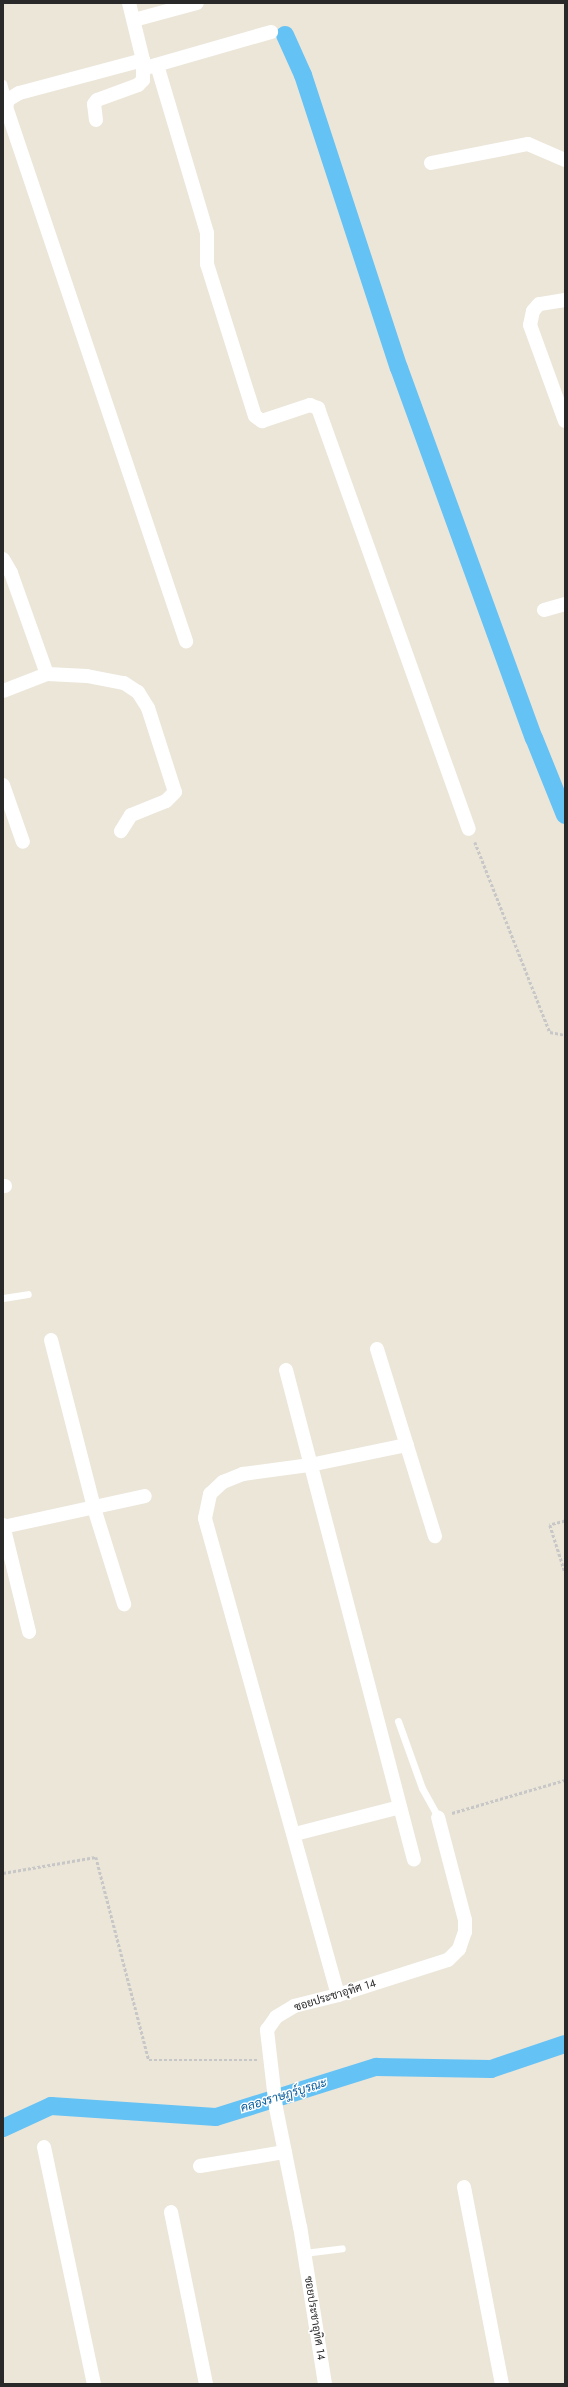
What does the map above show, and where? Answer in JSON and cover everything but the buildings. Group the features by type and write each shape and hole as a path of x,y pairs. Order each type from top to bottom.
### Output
{"street":[{"path":"129,3 148,64 207,233 207,264 255,416 262,421 310,405 318,408 470,829"},
{"path":"134,20 197,3"},
{"path":"186,641 5,105 19,93 148,64 271,32"},
{"path":"96,120 94,104 97,100 138,85 143,80 148,64"},
{"path":"431,163 528,144 565,160"},
{"path":"565,300 539,304 533,311 530,325 565,421"},
{"path":"3,559 11,573 47,674"},
{"path":"544,610 565,604"},
{"path":"3,691 47,674 87,676 124,683 138,692 148,708 175,792 166,801 132,815 121,831"},
{"path":"3,784 23,842"},
{"path":"51,1340 94,1508 124,1604"},
{"path":"377,1349 436,1536"},
{"path":"286,1370 414,1860"},
{"path":"338,1995 295,1834 205,1518 210,1494 222,1482 243,1474 310,1465 407,1445"},
{"path":"29,1632 3,1526 94,1508 144,1496"},
{"path":"295,1834 400,1808"},
{"name":"ซอยประชาอุทิศ 14","path":"325,2384 304,2253 276,2108 269,2060 267,2030 276,2017 294,2006 338,1995 448,1960 459,1949 466,1932 465,1920 438,1817"},
{"path":"44,2146 94,2384"},
{"path":"200,2166 285,2152"},
{"path":"464,2187 502,2384"},
{"path":"171,2212 206,2384"}],"lane":[{"path":"3,83 5,105"},
{"path":"3,1298 28,1294"},
{"path":"398,1721 422,1788 438,1817"},
{"path":"304,2253 342,2248"}],"path":[{"path":"470,829 550,1032 565,1035"},
{"path":"565,1520 550,1525 565,1572"},
{"path":"438,1817 565,1780"},
{"path":"3,1873 96,1857 149,2060 269,2060"}],"waterway":[{"path":"285,35 303,75 399,368 534,738 565,815"},
{"name":"คลองราษฎร์บูรณะ","path":"3,2128 51,2106 216,2117 376,2067 491,2069 565,2044"}]}
